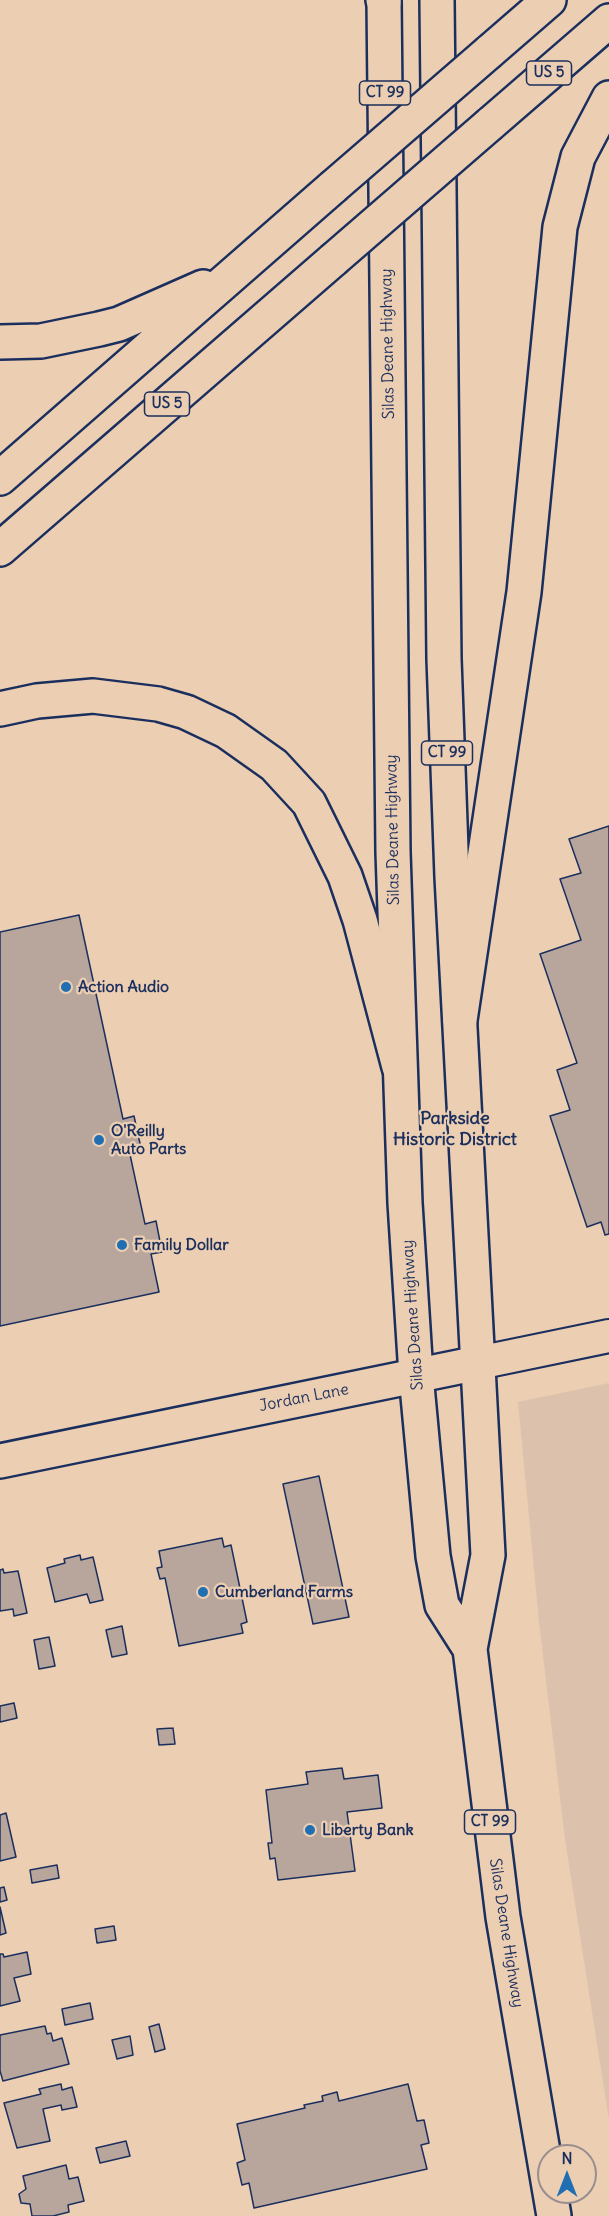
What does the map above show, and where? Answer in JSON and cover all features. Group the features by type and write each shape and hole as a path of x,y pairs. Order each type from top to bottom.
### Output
{"main road":[{"name":"Silas Deane Highway","path":"437,0 444,659 488,1555 470,1649 503,1917 554,2216"},
{"path":"0,478 549,0"},
{"name":"Silas Deane Highway","path":"383,1 393,842 399,1067 416,1375 430,1534 442,1605 470,1649"},
{"name":"US 5","path":"0,549 609,21"},
{"path":"460,1020 524,592 560,227 578,157 609,98"},
{"path":"0,342 57,339 119,324 235,273"},
{"path":"0,709 37,701 84,697 146,702 186,712 226,731 274,765 309,803 341,868 360,920 399,1067"},
{"name":"Jordan Lane","path":"0,1461 478,1363"}],"street":[{"name":"Jordan Lane","path":"478,1363 609,1336"}],"shaded area":[{"path":"609,1383 609,2120 565,1840 539,1622 518,1402"}],"building":[{"path":"609,826 609,1234 605,1235 601,1222 587,1227 550,1116 570,1110 557,1070 577,1063 540,954 581,940 560,879 581,873 569,839"},
{"path":"79,915 123,1119 134,1116 141,1148 129,1150 145,1224 156,1221 162,1252 151,1254 159,1292 0,1326 0,932"},
{"path":"319,1476 349,1617 313,1624 283,1484"},
{"path":"222,1538 224,1547 231,1545 247,1622 241,1624 243,1633 179,1646 165,1578 160,1579 157,1568 162,1567 159,1551"},
{"path":"80,1555 81,1560 93,1557 103,1600 90,1603 87,1594 55,1602 47,1568 65,1563 64,1559"},
{"path":"3,1569 4,1573 18,1571 27,1613 14,1616 13,1609 0,1611 0,1570"},
{"path":"122,1626 127,1654 112,1657 106,1630"},
{"path":"49,1637 55,1666 39,1669 34,1640"},
{"path":"14,1703 17,1718 0,1722 0,1706"},
{"path":"173,1728 175,1744 159,1745 157,1729"},
{"path":"342,1768 344,1779 378,1775 382,1808 347,1812 355,1871 278,1880 275,1858 270,1859 268,1843 272,1843 266,1790 308,1784 306,1772"},
{"path":"6,1813 16,1857 0,1861 0,1815"},
{"path":"57,1865 59,1878 32,1883 30,1870"},
{"path":"4,1887 7,1900 0,1902 0,1888"},
{"path":"0,1907 6,1933 0,1935"},
{"path":"114,1926 116,1940 97,1943 95,1929"},
{"path":"27,1952 31,1974 14,1978 20,2001 0,2006 0,1954 4,1957"},
{"path":"90,2003 93,2019 65,2025 62,2009"},
{"path":"159,2024 165,2049 155,2052 149,2027"},
{"path":"45,2026 47,2034 51,2033 53,2041 62,2038 69,2064 3,2081 0,2071 0,2035"},
{"path":"130,2036 133,2055 117,2059 112,2040"},
{"path":"61,2084 62,2090 72,2087 77,2107 62,2110 61,2105 43,2109 50,2141 17,2148 4,2103 41,2094 39,2089"},
{"path":"408,2084 417,2121 424,2120 429,2143 421,2145 427,2169 254,2208 249,2183 242,2185 237,2163 245,2160 237,2124 305,2108 304,2105 323,2101 322,2096 337,2092 339,2101"},
{"path":"126,2141 130,2156 100,2163 96,2148"},
{"path":"66,2165 69,2179 78,2177 84,2201 68,2205 69,2212 53,2216 32,2216 30,2204 21,2203 19,2194 26,2189 23,2176"}],"place":[{"name":"Action Audio","path":"66,987"},
{"name":"O'Reilly Auto Parts","path":"99,1140"},
{"name":"Family Dollar","path":"122,1245"},
{"name":"Cumberland Farms","path":"203,1592"},
{"name":"Liberty Bank","path":"310,1830"}],"district":[{"name":"Parkside Historic District","path":"455,1129"}]}
